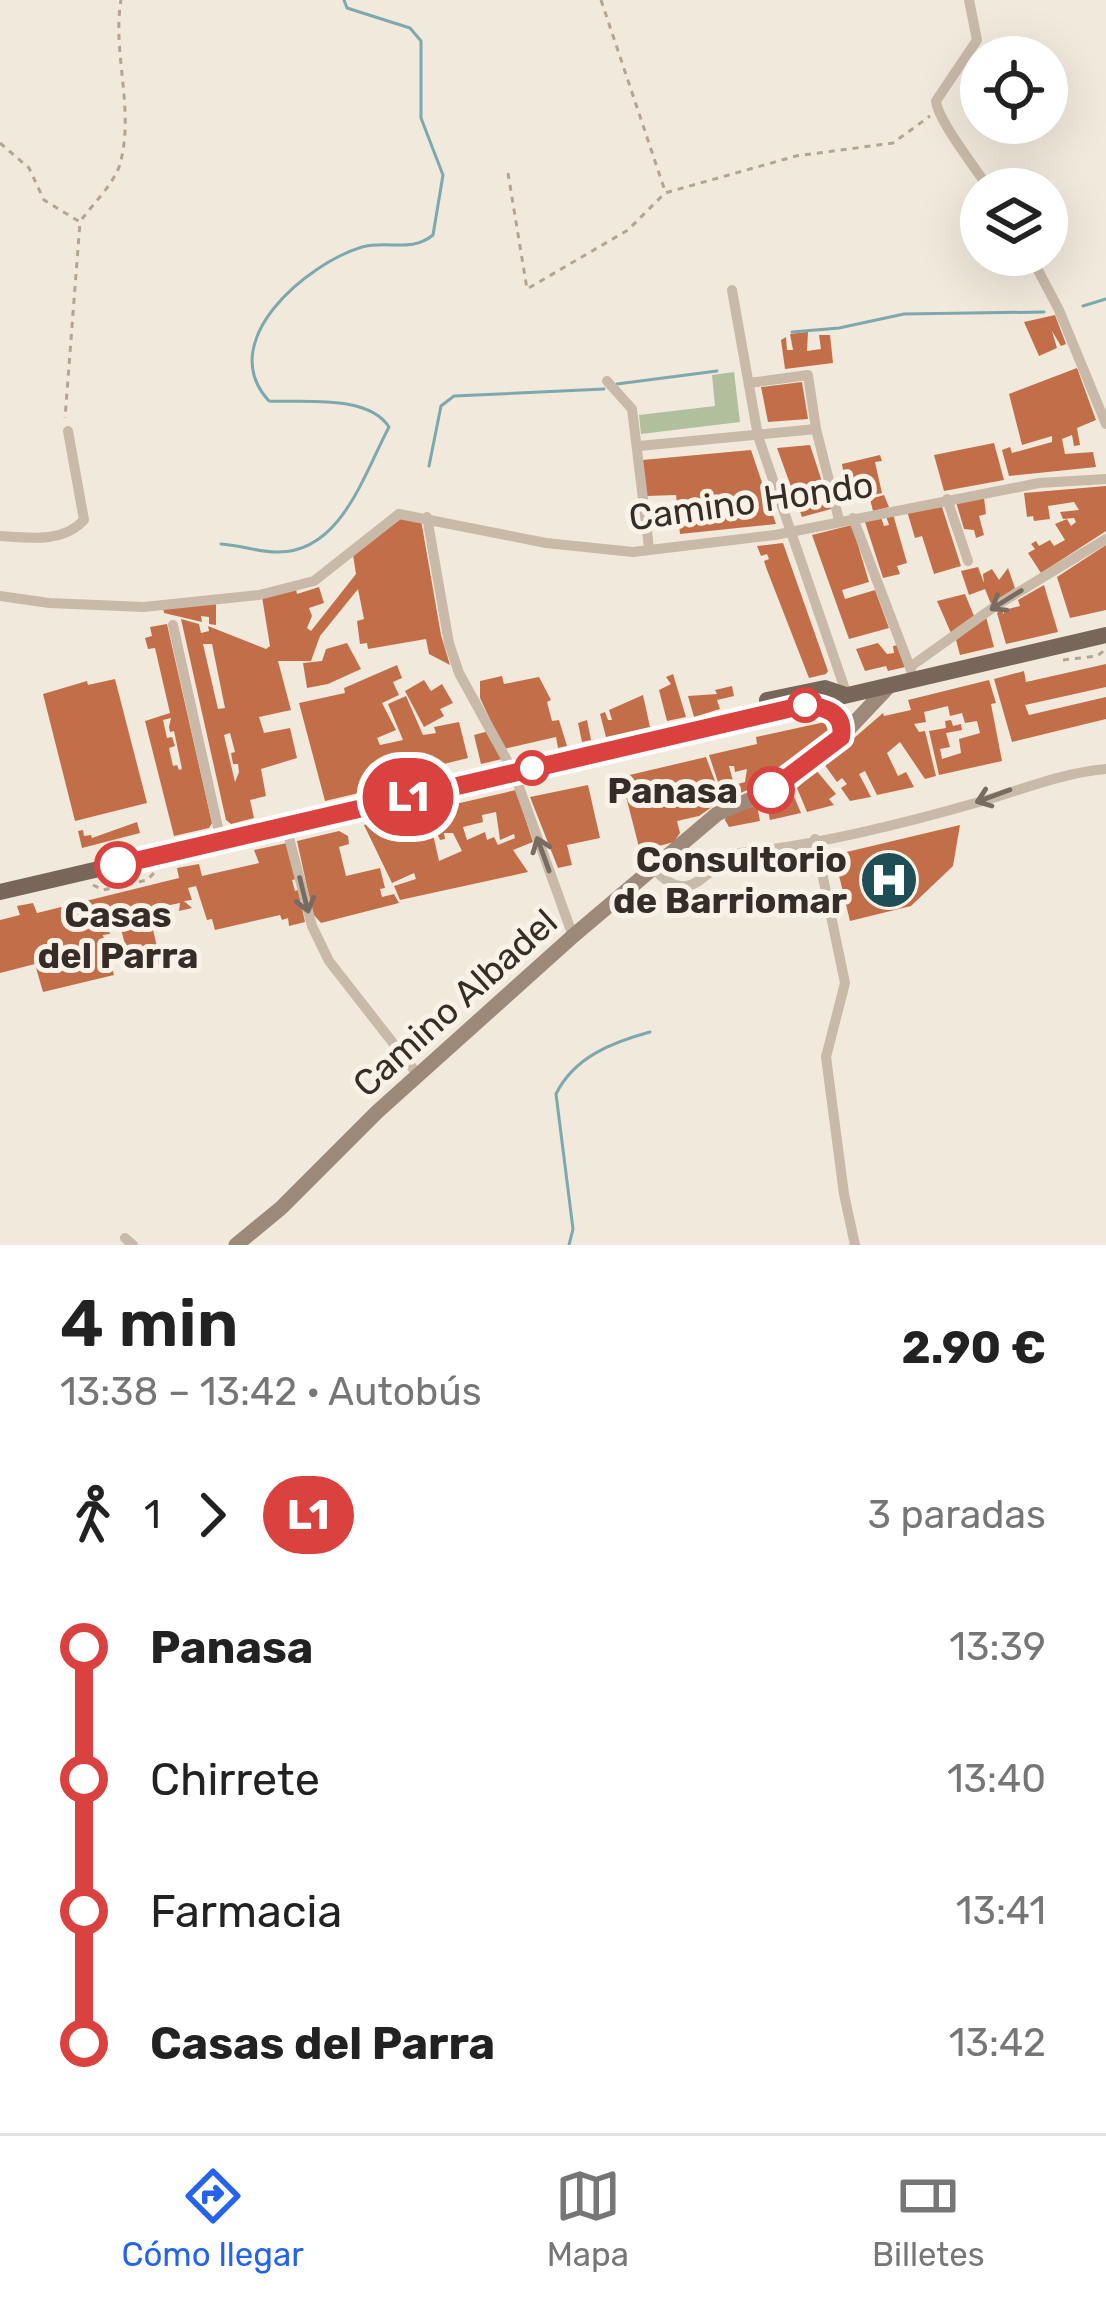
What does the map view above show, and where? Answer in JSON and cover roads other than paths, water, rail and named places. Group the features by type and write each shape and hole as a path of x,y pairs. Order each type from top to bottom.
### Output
{"main road":[{"path":"0,892 890,685 912,673 1106,634"},
{"name":"Camino Albadel","path":"236,1245 573,936 717,814 780,786 841,737 890,685"},
{"path":"770,713 767,700 824,688 847,695"},
{"path":"805,705 835,714 842,723 841,737"}],"street":[{"path":"969,0 977,40 936,101 937,111 975,168"},
{"path":"1041,276 1106,424"},
{"path":"732,290 758,436 847,695"},
{"path":"749,383 808,375 839,520"},
{"path":"607,381 632,409 649,548"},
{"path":"639,446 816,429"},
{"path":"0,536 59,536 84,520 68,431"},
{"name":"Camino Hondo","path":"427,517 451,526 589,550 633,552 791,532 1039,483 1106,479"},
{"path":"947,499 968,561"},
{"path":"0,596 49,604 144,607 260,596 314,581 399,514 427,517 454,658 514,772 573,936"},
{"path":"854,518 912,673 994,607 1106,539"},
{"path":"172,625 221,841"},
{"path":"653,868 669,883 693,885 732,856 972,804 1035,783 1106,769"},
{"path":"286,826 312,926 329,961 418,1075"},
{"path":"815,839 845,983 826,1057 855,1245"}],"waterway":[{"path":"221,544 277,552 318,540 348,508 389,427 379,416 351,405 269,401 255,378 252,354 259,331 274,308 293,288 340,256 372,245 408,245 433,235 443,175 421,118 421,41 410,28 347,8 344,0"},
{"path":"1083,306 1106,299"},
{"path":"792,332 904,314 1044,312"},
{"path":"617,384 717,371"},
{"path":"429,466 441,406 454,396 604,389"},
{"path":"569,1245 573,1229 556,1094 584,1061 609,1046 650,1032"}],"place":[{"name":"Panasa","path":"771,790"},
{"name":"Casas del Parra","path":"118,865"},
{"name":"Consultorio de Barriomar","path":"889,880"}]}
